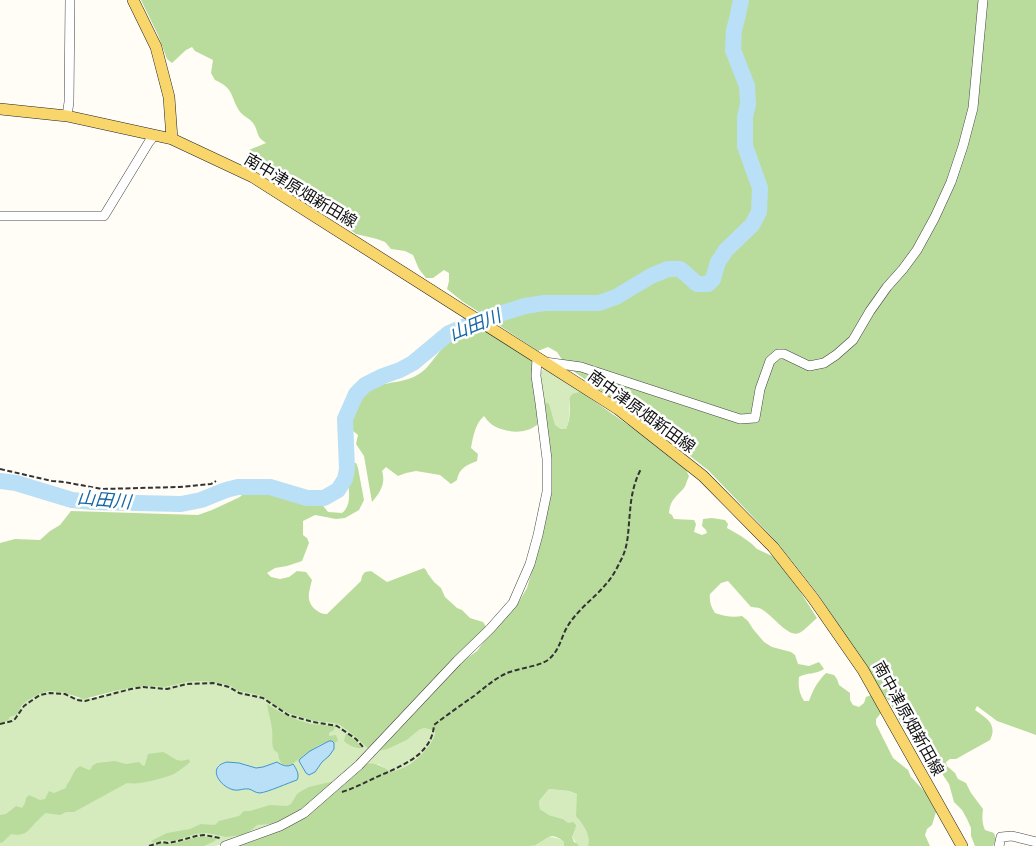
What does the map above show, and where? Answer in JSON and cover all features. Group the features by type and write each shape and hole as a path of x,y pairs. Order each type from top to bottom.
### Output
{"main road":[{"path":"133,0 156,47 169,97 172,139"},
{"name":"南中津原畑新田線","path":"0,109 67,116 172,139 253,177 618,409 703,476 773,547 813,598 864,670 962,846"}],"street":[{"path":"67,116 69,102 70,0"},
{"path":"225,846 280,826 304,813 359,765 513,603 530,564 545,503 547,459 536,376 540,360 581,367 740,419 754,418 760,389 770,361 778,354 784,354 809,366 824,363 836,356 852,340 887,287 917,250 935,217 950,182 963,146 973,108 983,0"},
{"path":"0,216 104,216 155,135"},
{"path":"999,846 1001,837 1012,836 1036,842"}],"path":[{"path":"0,469 52,481 102,488 179,487 212,484 216,481"},
{"path":"327,792 335,794 365,784 415,758 429,743 433,735 434,725 484,686 510,672 545,662 549,659 558,648 565,631 578,612 609,582 623,558 628,538 634,487 641,469"},
{"path":"0,724 12,721 18,716 24,706 40,695 50,692 65,694 77,700 85,701 144,687 167,689 187,684 213,683 229,687 239,693 263,698 288,715 337,726 356,739 369,753"},
{"path":"149,846 196,836 219,837"}],"green space":[{"path":"141,0 1036,0 1036,735 997,721 977,706 975,710 987,719 992,726 993,730 990,740 956,759 950,759 946,762 958,779 966,783 983,809 982,820 985,830 994,833 996,839 993,846 975,846 967,819 954,802 949,784 939,769 935,757 918,750 889,701 818,594 777,542 709,471 656,429 566,366 557,352 548,347 538,351 462,301 447,289 449,273 444,270 433,278 426,278 419,269 413,255 405,251 391,249 385,242 377,239 356,234 333,217 249,165 246,156 249,150 266,143 258,135 253,123 241,113 230,91 222,83 215,80 211,73 213,60 195,51 192,47 172,63 167,59"},
{"path":"476,324 533,361 539,415 537,425 528,430 517,432 494,426 484,416 476,427 471,448 478,454 477,461 462,470 457,480 451,484 440,475 416,471 398,476 386,467 382,471 382,488 372,502 364,456 356,444 358,435 352,430 350,424 350,417 355,405 364,394 375,387 408,379 419,374 427,368 456,335"},
{"path":"544,368 581,392 569,401 566,429 561,429 555,425 541,400 538,377"},
{"path":"581,392 644,436 686,470 689,476 684,488 674,499 669,513 674,519 694,520 696,524 694,532 702,535 707,533 702,526 703,519 725,520 728,524 727,528 757,549 774,557 817,618 806,628 799,633 789,632 764,610 751,607 728,581 721,583 710,594 711,606 715,613 725,616 742,616 764,642 772,647 791,652 795,655 798,664 809,666 819,662 824,669 799,677 799,689 804,701 809,701 816,686 826,673 834,675 839,685 850,693 850,700 853,705 859,707 864,703 866,697 871,695 881,713 876,719 876,724 893,758 908,770 911,777 926,793 936,812 932,825 927,829 925,835 930,846 588,846 589,842 584,826 576,816 577,794 569,791 549,789 539,801 540,809 568,823 573,822 576,825 572,837 578,846 564,846 564,842 553,836 537,845 529,846 232,846 281,828 360,765 374,764 392,772 412,762 429,745 435,731 424,728 407,740 388,749 376,751 460,663 477,651 492,630 518,603 527,588 547,501 541,400 549,404 555,425 561,429 566,429 570,417 570,397"},
{"path":"356,463 358,468 364,500 359,510 345,518 336,519 315,515 303,521 303,535 309,543 302,561 275,568 267,573 271,577 280,579 289,577 297,571 306,572 312,580 309,596 310,603 322,614 327,614 361,581 365,572 371,571 387,582 424,568 441,588 445,597 470,618 483,622 487,628 369,750 340,725 313,721 288,713 264,697 238,691 231,686 203,681 165,687 143,686 84,699 65,693 49,691 27,701 22,705 17,715 10,717 8,721 0,723 0,543 15,539 40,540 60,525 71,511 198,515 240,497 244,493 243,485 250,483 295,490 321,503 328,512 342,513 346,509 349,498 349,486 345,468"},
{"path":"203,681 231,686 238,691 264,697 288,713 313,721 340,725 369,750 388,749 407,740 424,728 435,731 434,736 425,750 404,767 392,772 378,764 282,823 224,844 214,846 0,846 0,723 8,721 10,717 17,715 22,705 39,694 49,691 65,693 78,698 93,698 119,690 143,686 165,687"},
{"path":"267,704 288,716 311,724 335,726 334,730 329,733 329,736 336,735 338,741 323,743 289,766 284,765 273,747 272,726"},
{"path":"346,733 362,748 357,748 344,741"},
{"path":"163,752 181,761 189,759 190,762 176,773 157,780 127,783 74,812 66,812 60,815 45,813 23,834 11,834 0,843 0,815 6,814 16,806 22,808 29,795 40,800 45,799 49,791 54,793 66,788 74,772 80,766 89,770 97,763 115,761 126,764 139,762 143,766 148,754"},
{"path":"336,782 315,801 282,823 257,825 242,835 226,837 207,833 195,834 171,841 162,840 154,843 151,841 167,833 190,829 201,824 215,825 219,821 239,816 244,811 270,805 287,806 303,790"},
{"path":"549,789 569,791 577,794 578,819 587,831 588,846 578,846 572,837 575,830 563,819 549,815 540,809 539,801"},
{"path":"198,837 216,838 215,841 204,846 152,846 162,843 172,844"},
{"path":"547,837 564,842 564,846 526,846 537,845"}],"water":[{"path":"329,741 334,743 334,749 315,772 309,775 299,761 300,759 310,751"},
{"path":"227,762 256,768 277,762 287,766 293,764 298,778 260,793 249,789 234,790 224,785 217,777 217,768"}],"waterway":[{"name":"山田川","path":"0,481 16,483 72,500 93,502 181,504 201,500 238,487 270,487 307,498 324,498 338,490 345,479 347,469 345,419 356,394 365,385 413,363 449,333 477,321 525,306 544,303 599,303 616,297 651,276 668,269 680,269 697,284 708,284 713,279 718,262 726,250 752,225 759,212 760,188 745,146 745,117 748,104 747,86 733,50 734,30 741,0"}]}
